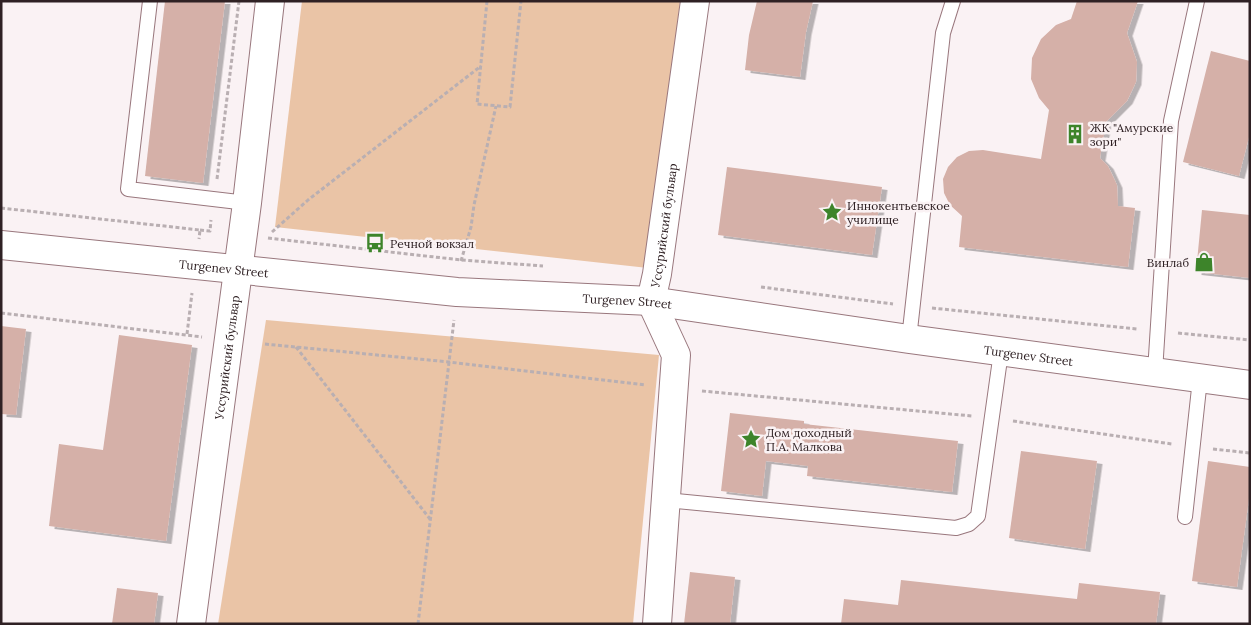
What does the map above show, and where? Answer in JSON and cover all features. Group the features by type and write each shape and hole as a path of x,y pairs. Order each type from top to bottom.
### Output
{"main road":[{"name":"Уссурийский бульвар","path":"191,624 247,203 270,1"},
{"name":"Уссурийский бульвар","path":"657,624 676,355 651,301 657,274 695,1"},
{"name":"Turgenev Street","path":"1,246 457,292 651,301 909,340 1250,385"}],"lane":[{"path":"150,1 128,188 247,203"},
{"path":"909,340 943,33 953,1"},
{"path":"1155,372 1171,121 1197,1"},
{"path":"666,500 956,528 969,524 978,516 1001,352"},
{"path":"1185,516 1200,378"}],"path":[{"path":"200,230 210,231 239,1"},
{"path":"488,1 477,104 510,107 521,1"},
{"path":"266,237 308,200 481,66"},
{"path":"418,624 461,260 471,228 474,205 496,106"},
{"path":"1,313 202,337"},
{"path":"265,344 449,362 674,388 991,418 1250,453"},
{"path":"296,347 430,520"}],"shaded area":[{"path":"302,1 680,1 648,268 275,227"},
{"path":"266,320 659,355 633,624 218,624"}],"building":[{"path":"165,1 225,1 203,183 145,176"},
{"path":"757,1 813,1 806,32 800,77 745,70 749,35"},
{"name":"ЖК \"Амурские зори\"","path":"1077,1 1138,1 1127,33 1137,62 1136,82 1127,101 1106,122 1100,158 1108,166 1117,185 1118,206 1135,208 1128,267 959,247 962,216 950,205 944,193 943,179 948,167 957,157 969,151 983,150 1041,159 1049,110 1039,98 1031,79 1032,58 1041,39 1056,25 1071,19"},
{"path":"1211,51 1250,61 1250,133 1239,176 1183,162"},
{"path":"727,167 882,187 872,255 718,235"},
{"path":"1202,210 1250,215 1250,278 1196,272"},
{"path":"1,326 26,329 16,415 1,414"},
{"path":"119,335 192,345 166,541 49,526 59,444 103,450"},
{"path":"730,413 804,421 804,424 958,441 952,492 807,476 808,466 766,461 762,496 721,491"},
{"path":"1021,451 1097,461 1085,549 1009,538"},
{"path":"1208,461 1250,467 1250,491 1237,587 1192,581"},
{"path":"690,572 735,577 730,624 684,624"},
{"path":"901,580 1077,599 1079,583 1160,592 1156,624 841,624 844,599 898,605"},
{"path":"117,588 158,593 154,624 112,624"}],"place":[{"name":"ЖК \"Амурские зори\"","path":"1075,134"},
{"name":"Иннокентьевское училище","path":"832,212"},
{"name":"Речной вокзал","path":"375,243"},
{"name":"Винлаб","path":"1204,262"},
{"name":"Дом доходный П.А. Малкова","path":"751,439"}]}
